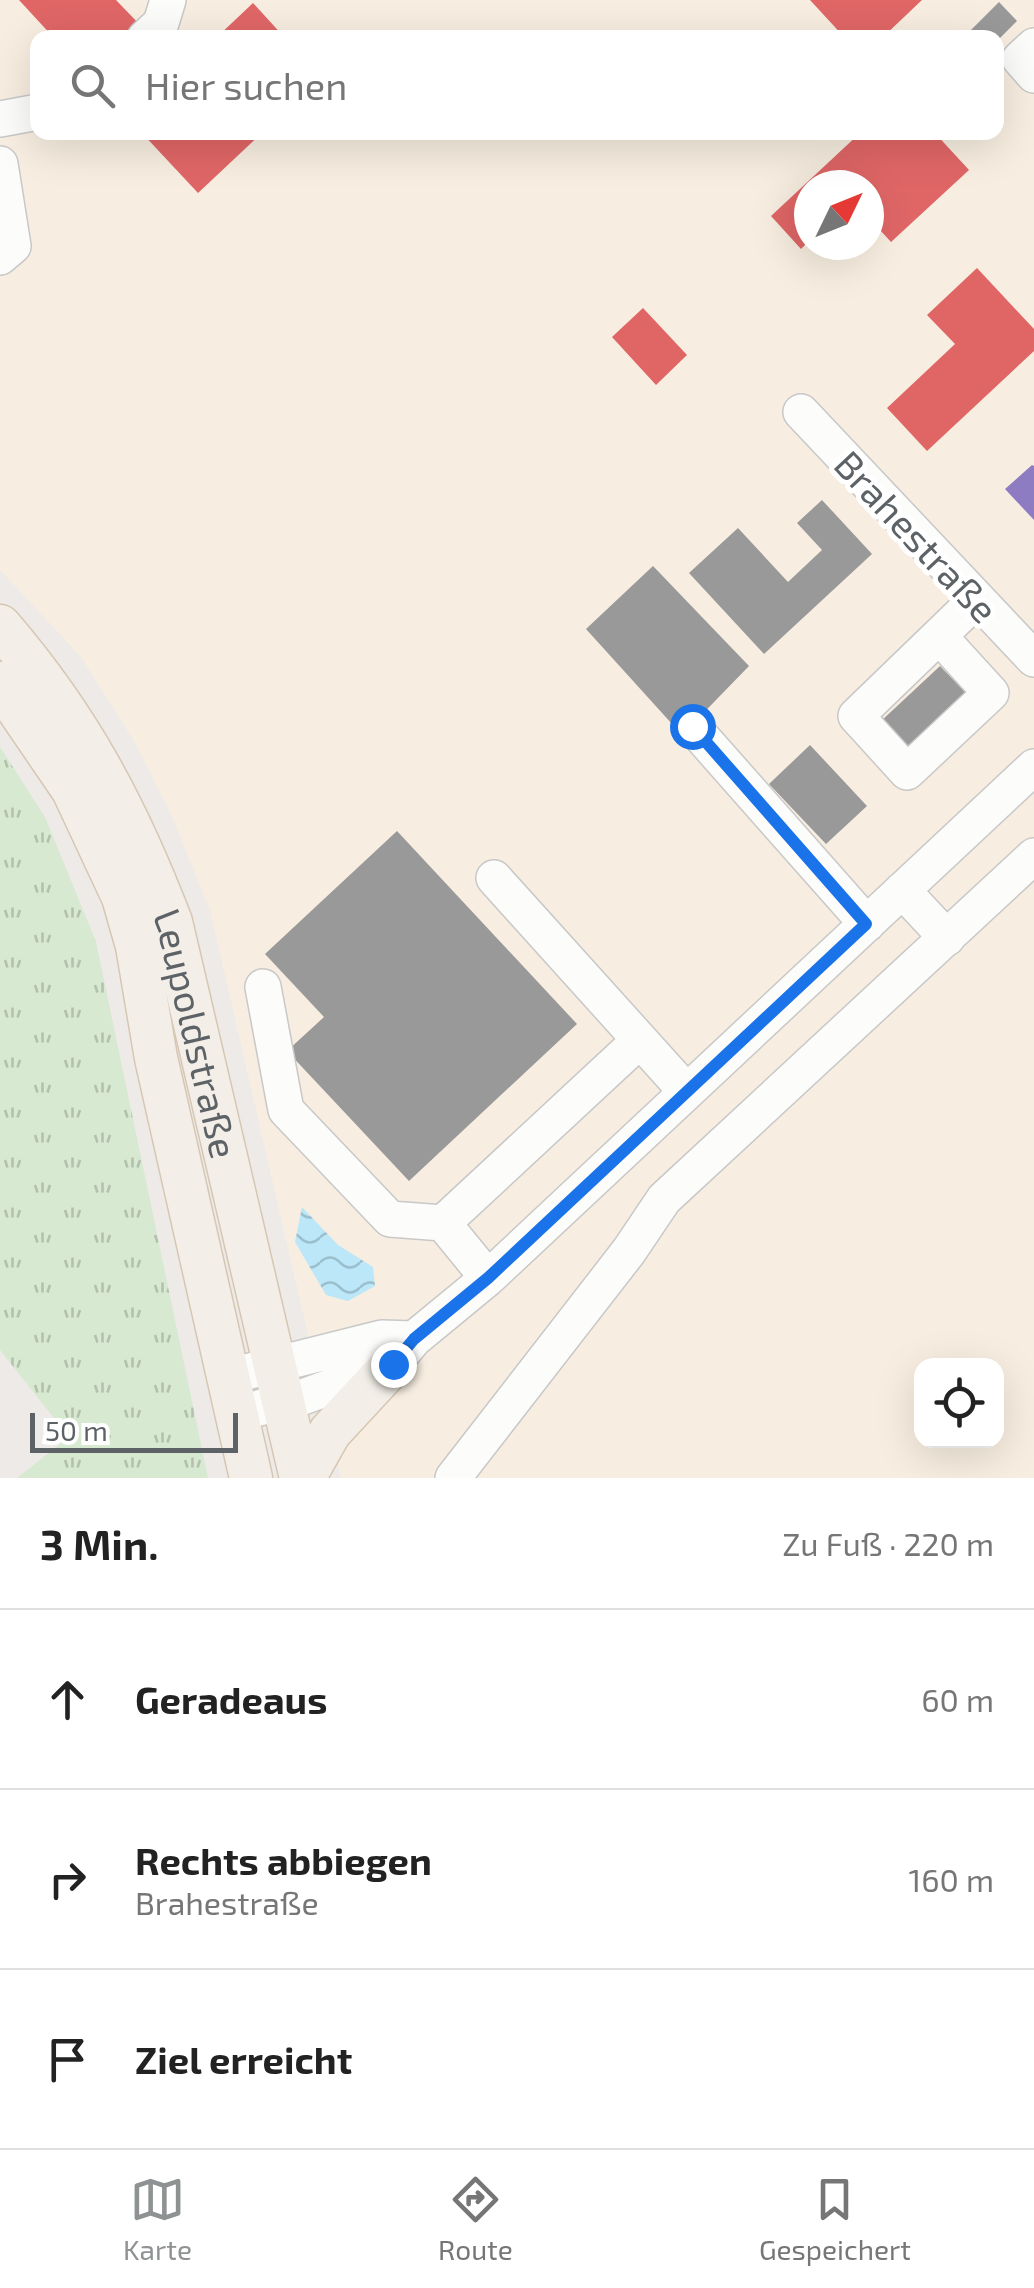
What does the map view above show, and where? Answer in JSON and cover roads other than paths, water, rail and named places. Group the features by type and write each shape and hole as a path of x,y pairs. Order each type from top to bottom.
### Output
{"main road":[{"name":"Leupoldstraße","path":"0,626 52,686 100,760 140,842 164,906 193,1003 303,1478"},
{"name":"Leupoldstraße","path":"0,683 73,790 123,898 137,946 164,1096 251,1478"},
{"path":"303,1478 336,1424 404,1352"}],"street":[{"path":"154,30 161,23 168,0"},
{"path":"1034,46 1020,60 1034,76"},
{"path":"0,119 30,113"},
{"path":"0,164 13,246 0,258"},
{"name":"Brahestraße","path":"801,412 1034,660"},
{"path":"939,636 978,600"},
{"path":"692,726 866,924"},
{"path":"234,1395 404,1352 1034,768"},
{"path":"454,1478 629,1251 664,1199 1034,856"},
{"path":"494,878 686,1092"},
{"path":"902,890 947,938"},
{"path":"263,987 286,1110 390,1219 442,1223 488,1278"},
{"path":"442,1223 640,1040"}],"water":[{"path":"302,1207 338,1245 373,1267 375,1286 348,1301 326,1295 295,1242"}]}
